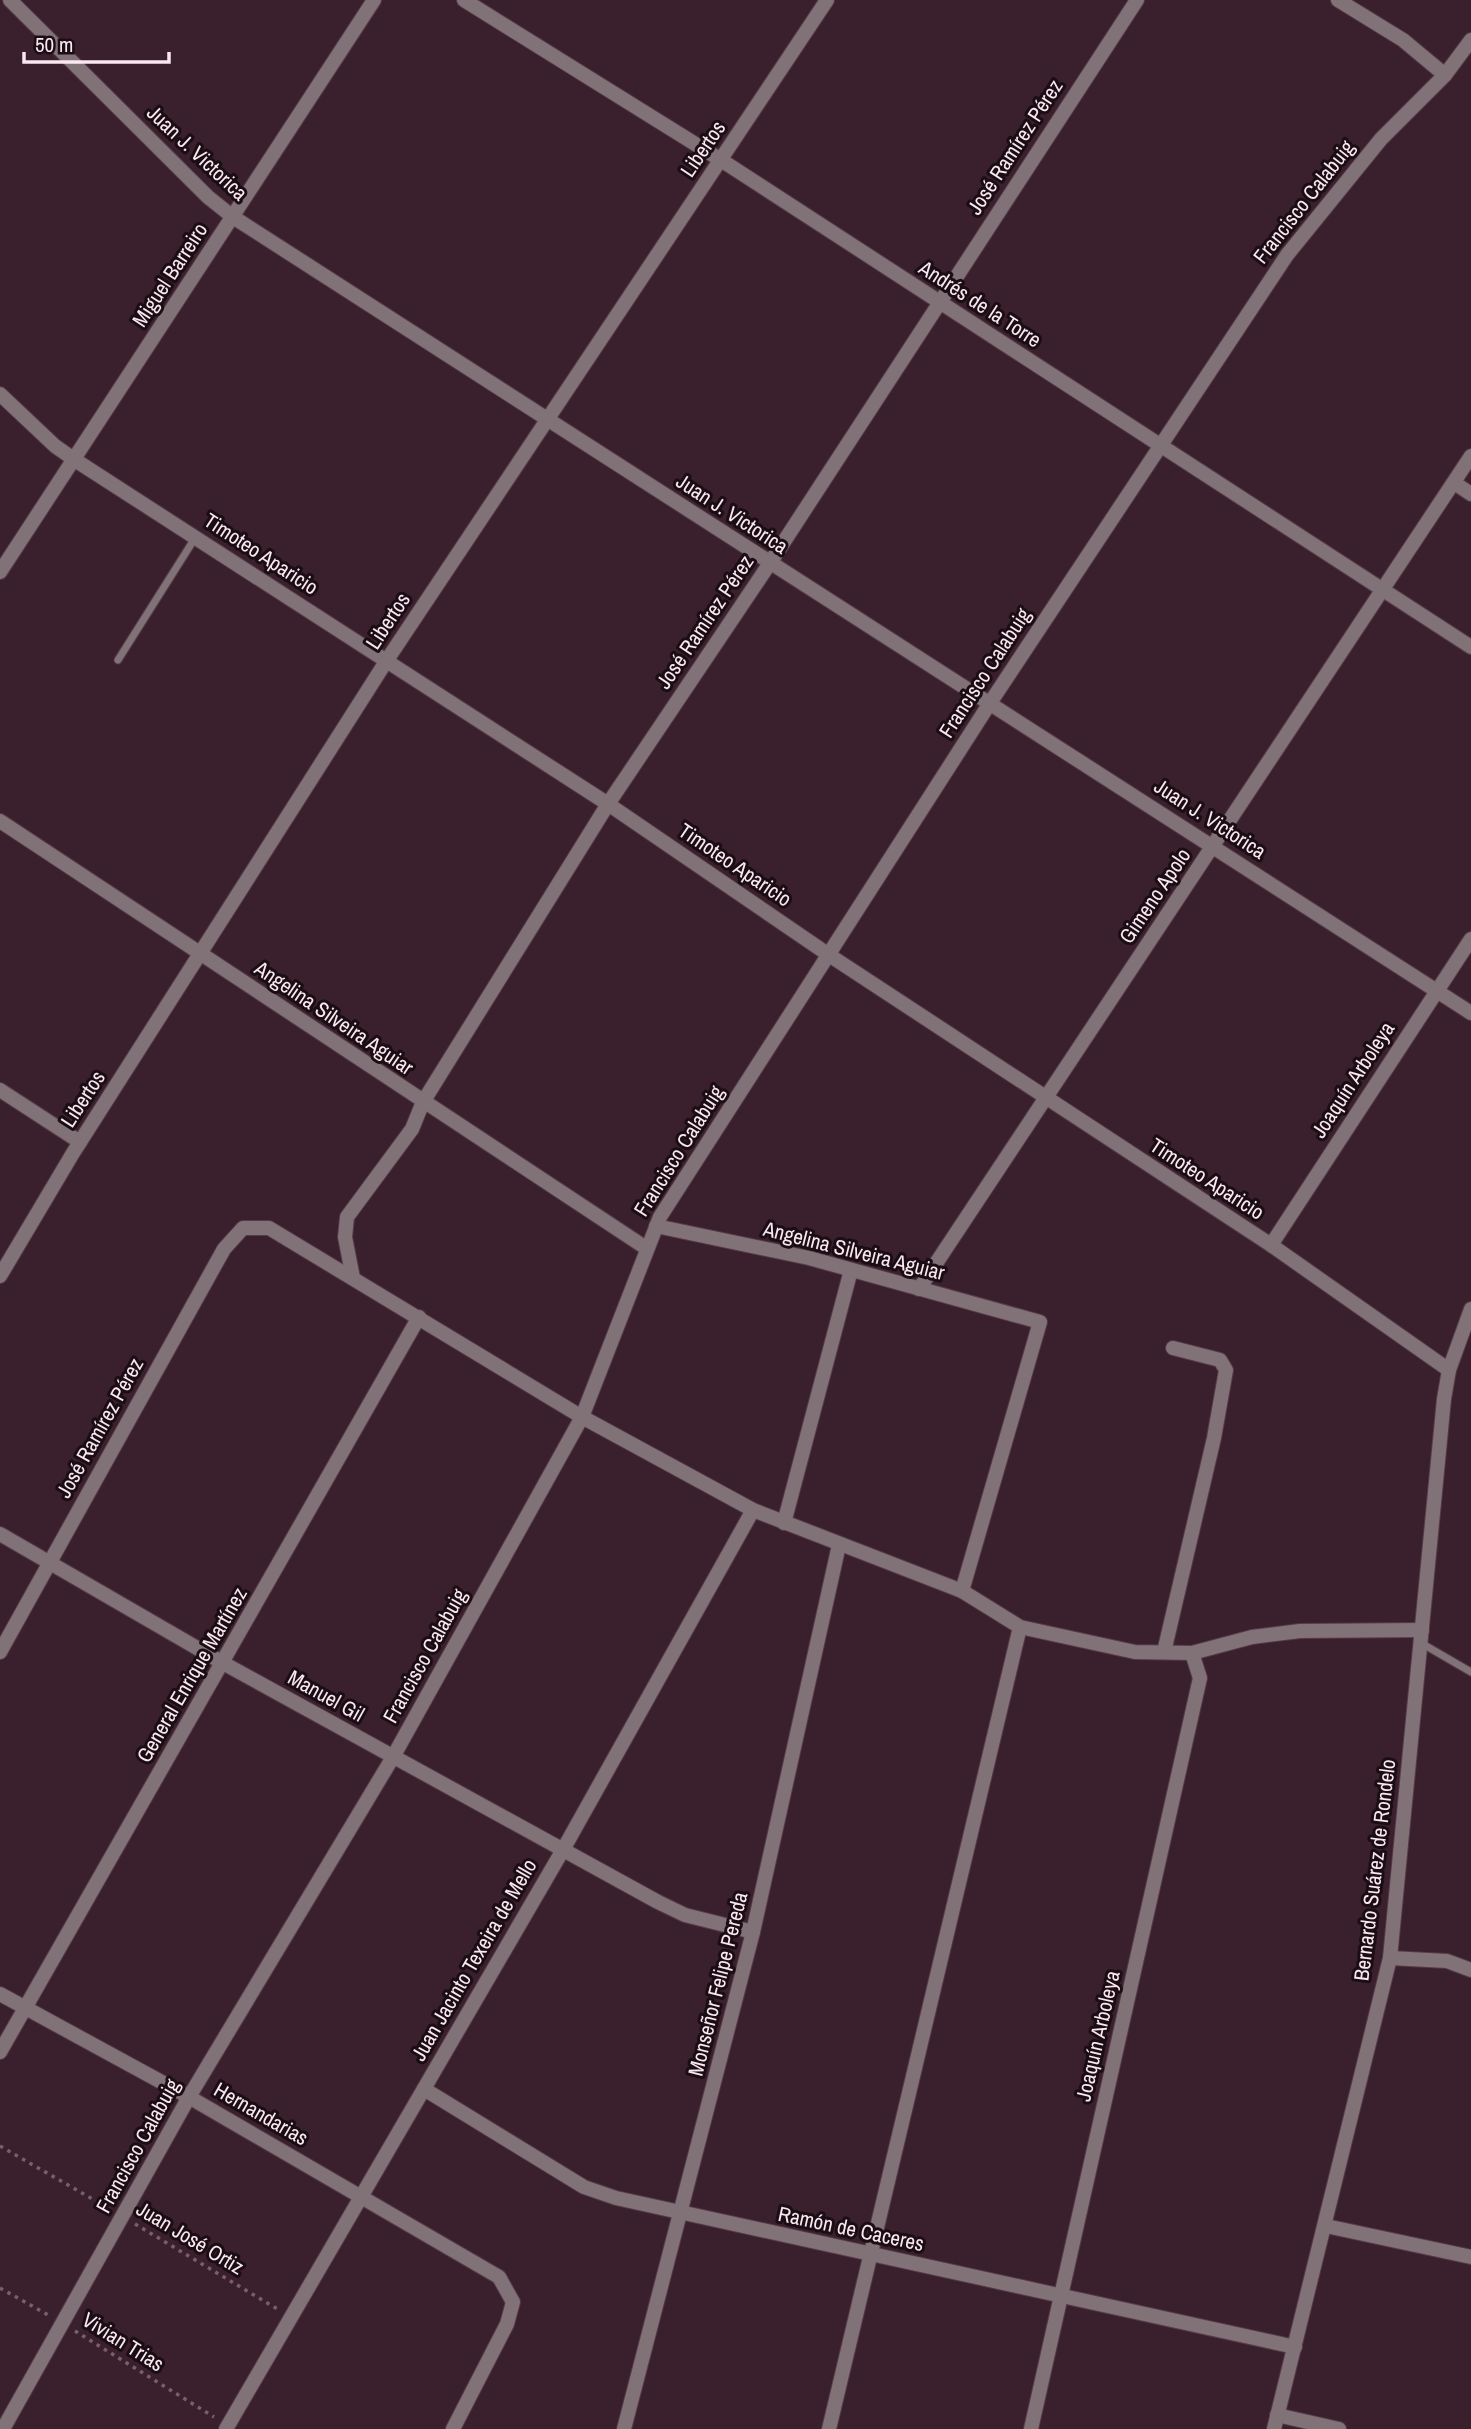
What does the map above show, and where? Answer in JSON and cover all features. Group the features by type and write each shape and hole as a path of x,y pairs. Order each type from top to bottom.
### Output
{"street":[{"name":"Juan J. Victorica","path":"10,0 208,197 233,217 1471,1013"},
{"name":"Miguel Barreiro","path":"0,572 374,0"},
{"name":"Andrés de la Torre","path":"464,0 721,160 1471,648"},
{"name":"Libertos","path":"0,1276 80,1142 202,956 387,660 827,0"},
{"name":"José Ramírez Pérez","path":"354,1278 345,1237 347,1217 412,1129 423,1102 608,804 770,563 938,301 1137,0"},
{"path":"1338,0 1403,40 1445,75"},
{"name":"Francisco Calabuig","path":"3,2429 189,2097 393,1757 582,1417 656,1226 990,703 1287,255 1381,139 1445,75 1471,40"},
{"name":"Timoteo Aparicio","path":"0,394 55,446 75,460 608,804 829,955 1271,1245 1449,1370"},
{"name":"Gimeno Apolo","path":"919,1289 1455,484 1471,456"},
{"path":"1455,484 1471,495"},
{"name":"Angelina Silveira Aguiar","path":"0,821 646,1248"},
{"name":"Joaquín Arboleya","path":"1271,1245 1471,939"},
{"path":"0,1090 80,1142"},
{"name":"Angelina Silveira Aguiar","path":"656,1226 851,1270 1040,1322 962,1591"},
{"name":"José Ramírez Pérez","path":"0,1652 224,1249 243,1228 269,1228 354,1278"},
{"path":"783,1523 851,1270"},
{"path":"354,1278 582,1417 753,1510 962,1591 1020,1627 1135,1652 1192,1653 1252,1637 1300,1631 1421,1636"},
{"name":"Bernardo Suárez de Rondelo","path":"1276,2422 1390,1958 1449,1370 1471,1310"},
{"name":"General Enrique Martínez","path":"0,2052 419,1317"},
{"path":"1164,1652 1214,1438 1226,1370 1220,1360 1173,1348"},
{"name":"Juan Jacinto Texeira de Mello","path":"227,2427 359,2194 424,2089 564,1848 753,1510"},
{"name":"Manuel Gil","path":"0,1534 223,1663 685,1915 753,1933"},
{"name":"Monseñor Felipe Pereda","path":"624,2429 753,1933 839,1545"},
{"path":"829,2429 868,2256 1020,1627"},
{"name":"Joaquín Arboleya","path":"1031,2429 1200,1678 1192,1653"},
{"path":"1390,1958 1447,1961 1471,1970"},
{"name":"Hernandarias","path":"0,1994 189,2097 499,2277 513,2302 507,2324 453,2429"},
{"name":"Ramón de Caceres","path":"424,2089 584,2187 615,2198 868,2256 1061,2294 1295,2347"},
{"path":"1326,2226 1471,2257"},
{"path":"1276,2422 1339,2429"}],"lane":[{"path":"118,660 195,537"},
{"path":"1421,1636 1471,1672"}],"path":[{"name":"Juan José Ortiz","path":"0,2146 123,2216 290,2317"},
{"name":"Vivian Trias","path":"0,2288 62,2323 227,2427"}]}
